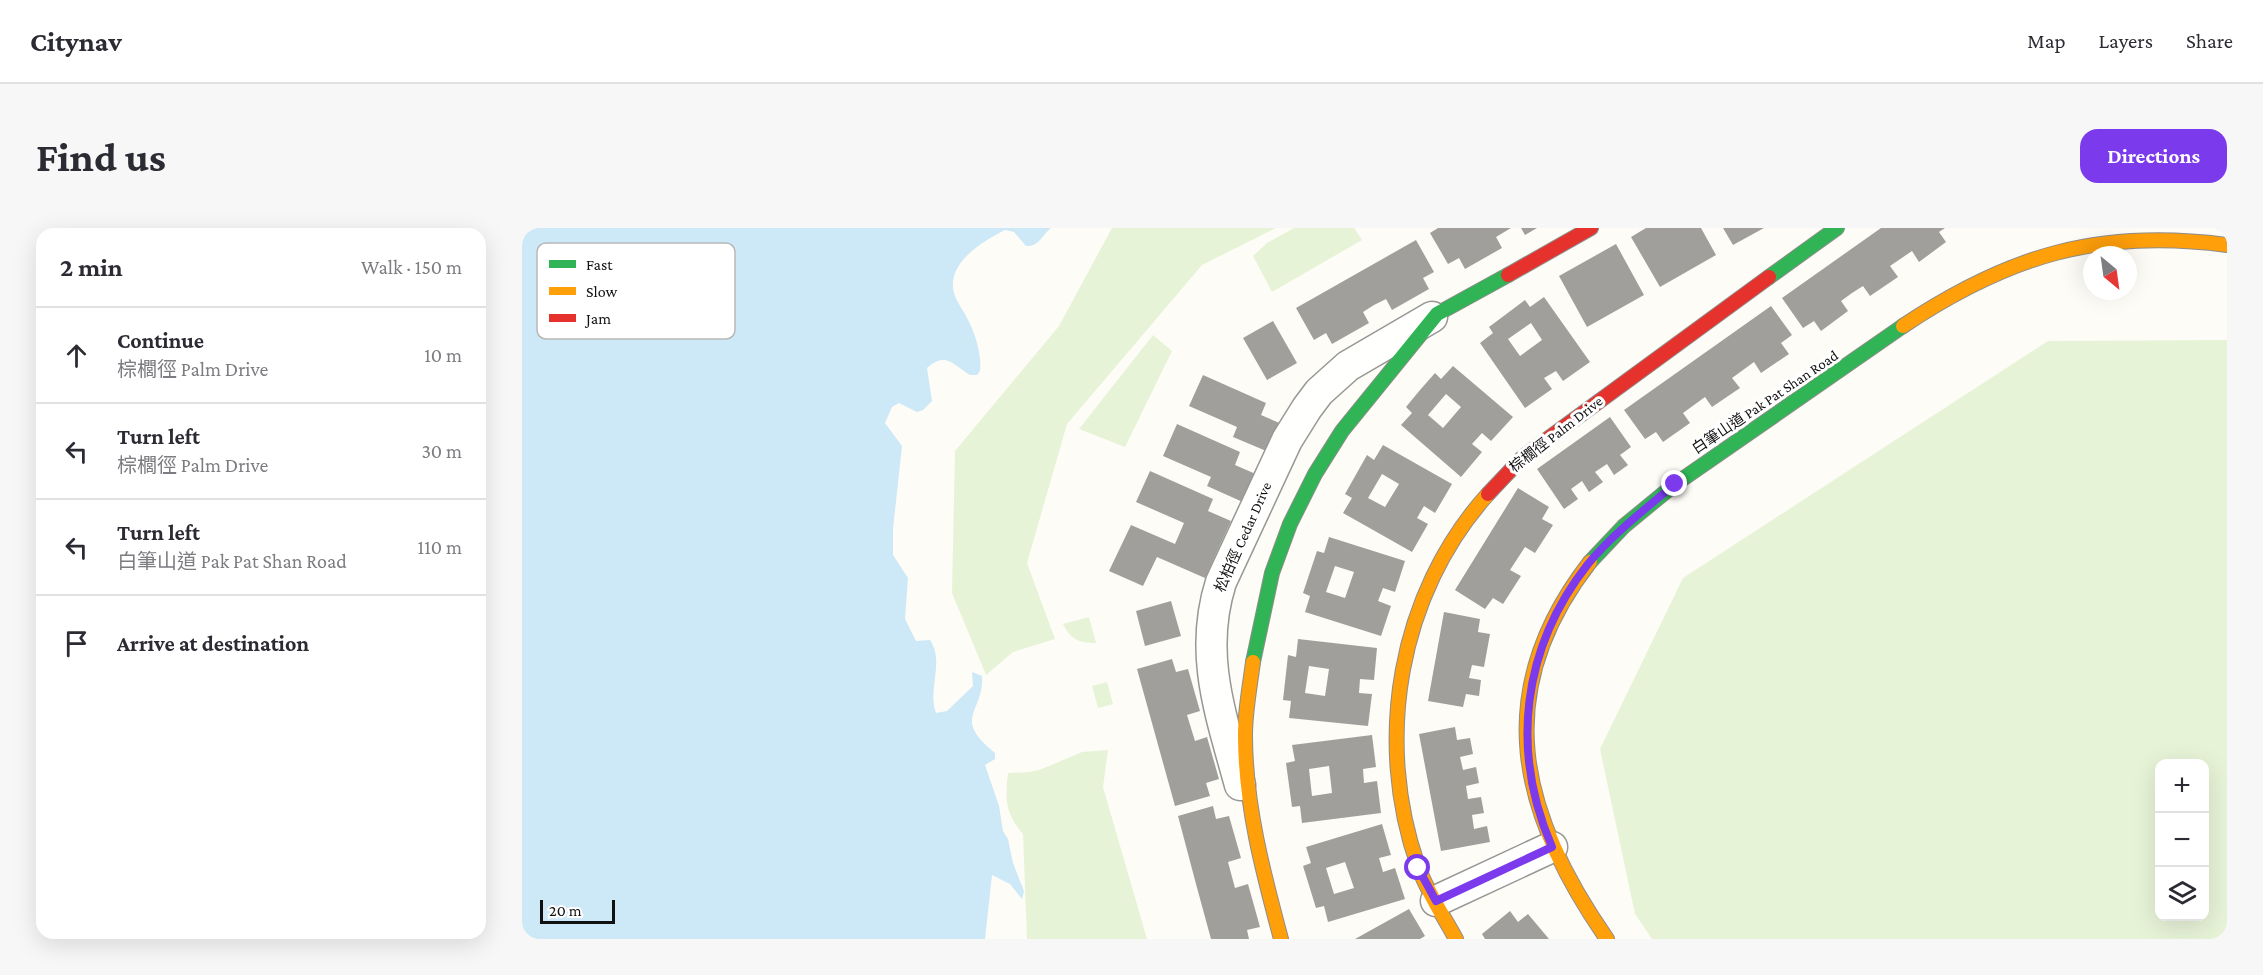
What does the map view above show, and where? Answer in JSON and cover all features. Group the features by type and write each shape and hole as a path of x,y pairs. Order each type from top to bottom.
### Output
{"street":[{"name":"松柏徑 Cedar Drive","path":"1281,939 1214,685 1210,649 1211,630 1219,589 1287,440 1319,392 1357,360 1591,228"},
{"name":"棕櫚徑 Palm Drive","path":"1456,939 1418,868 1403,814 1395,758 1397,702 1407,646 1425,593 1451,543 1484,497 1523,457 1837,228"},
{"name":"白筆山道 Pak Pat Shan Road","path":"1607,939 1581,902 1552,847 1534,800 1527,750 1529,696 1535,669 1549,628 1575,582 1603,548 1625,526 1694,470 1928,310 2012,262 2063,243 2109,233 2152,231 2174,233 2227,245"},
{"name":"松柏徑 Cedar Drive","path":"1261,866 1249,795 1245,735 1253,658 1272,573 1301,500 1328,453 1362,404 1437,314"},
{"path":"1436,901 1552,847"}],"green space":[{"path":"1112,228 1276,228 1202,265 1067,424 1027,563 1055,639 1013,652 986,675 952,593 955,451 1059,326"},
{"path":"1294,228 1354,228 1362,240 1272,292 1253,256 1267,243"},
{"path":"1153,335 1172,351 1125,447 1079,429"},
{"path":"2227,340 2227,939 1652,939 1635,914 1600,749 1683,578 2048,341"},
{"path":"1089,617 1096,643 1076,640 1063,624"},
{"path":"1107,682 1113,704 1098,708 1092,686"},
{"path":"1108,750 1103,787 1147,939 1027,939 1023,834 1008,806 1008,773 1030,772 1082,752"}],"water":[{"path":"522,228 1051,228 1037,243 1030,246 1026,246 1014,232 1005,230 968,254 956,272 953,282 954,293 975,337 979,351 980,371 977,375 970,375 949,361 934,363 927,368 932,401 923,410 917,412 899,403 892,407 885,423 902,446 893,529 893,555 908,578 905,619 916,641 930,640 934,648 936,666 933,695 936,713 947,711 973,686 972,672 982,676 979,699 972,723 982,741 995,753 995,759 985,765 999,806 1003,831 1008,839 1013,863 1024,891 1022,899 1010,884 992,875 985,939 522,939"}],"building":[{"path":"1438,228 1511,228 1496,237 1502,248 1465,269 1459,258 1448,264 1430,233"},
{"path":"1521,228 1537,228 1525,235"},
{"path":"1646,228 1701,228 1716,255 1660,287 1631,237"},
{"path":"1723,228 1764,228 1733,245"},
{"path":"1881,228 1945,228 1939,232 1946,242 1919,262 1912,251 1890,266 1898,277 1870,296 1863,286 1852,293 1841,301 1848,311 1821,331 1814,321 1803,328 1782,298"},
{"path":"1416,240 1434,272 1423,278 1429,289 1392,310 1386,299 1374,305 1363,312 1369,323 1332,344 1326,333 1314,340 1296,308"},
{"path":"1616,244 1644,295 1587,327 1559,276"},
{"path":"1544,297 1590,362 1563,381 1556,371 1544,378 1552,389 1525,408 1480,343 1493,333 1489,327 1525,300 1530,307","holes":["1531,323 1542,340 1520,356 1508,339"]},
{"path":"1771,306 1792,335 1781,343 1789,354 1761,373 1754,362 1732,378 1740,388 1712,407 1705,397 1683,413 1690,423 1663,442 1656,432 1645,439 1624,410"},
{"path":"1273,321 1297,363 1267,380 1243,338"},
{"path":"1453,366 1513,417 1491,441 1482,433 1472,444 1482,452 1461,477 1401,425 1412,413 1406,407 1420,390 1435,373 1441,379","holes":["1446,394 1461,407 1443,428 1428,415"]},
{"path":"1203,375 1266,403 1261,415 1284,425 1271,453 1233,437 1237,427 1189,406"},
{"path":"1610,417 1631,447 1620,455 1628,465 1614,475 1607,464 1595,472 1603,482 1589,492 1582,481 1571,489 1578,499 1564,509 1537,469"},
{"path":"1177,424 1240,452 1235,465 1258,475 1245,503 1207,486 1211,477 1163,456"},
{"path":"1383,445 1452,484 1435,513 1424,506 1417,518 1428,524 1412,552 1343,513 1352,498 1345,494 1367,455 1374,460","holes":["1382,474 1399,484 1385,507 1368,498"]},
{"path":"1150,471 1213,499 1208,511 1231,521 1205,578 1157,557 1143,586 1109,571 1131,525 1175,544 1184,523 1136,502"},
{"path":"1518,488 1549,507 1542,519 1553,525 1535,553 1525,547 1510,570 1521,576 1503,604 1493,598 1485,609 1455,590"},
{"path":"1329,537 1405,561 1395,592 1383,588 1378,601 1391,606 1381,636 1305,612 1310,596 1303,593 1317,551 1324,553","holes":["1335,566 1354,572 1345,598 1326,592"]},
{"path":"1171,601 1181,636 1145,646 1136,611"},
{"path":"1444,612 1480,619 1478,632 1490,634 1484,667 1472,665 1469,678 1481,680 1479,696 1466,694 1463,707 1428,701"},
{"path":"1298,639 1377,648 1374,680 1360,679 1359,693 1372,694 1368,726 1289,718 1291,701 1283,700 1288,655 1296,657","holes":["1309,666 1329,669 1325,696 1305,693"]},
{"path":"1172,659 1176,672 1188,669 1200,711 1187,715 1195,741 1207,737 1219,779 1206,783 1210,796 1175,806 1137,669"},
{"path":"1455,727 1457,740 1470,738 1473,754 1460,757 1463,770 1476,767 1479,783 1466,786 1468,799 1481,797 1484,813 1472,815 1474,829 1487,826 1490,842 1441,851 1419,734"},
{"path":"1372,735 1376,767 1363,769 1364,783 1377,781 1381,813 1302,823 1300,806 1292,807 1286,763 1295,761 1292,745","holes":["1329,766 1332,793 1312,796 1309,769"]},
{"path":"1213,806 1216,819 1229,816 1241,858 1228,862 1235,888 1248,884 1260,927 1247,930 1249,939 1211,939 1196,884 1178,816"},
{"path":"1382,824 1391,855 1379,858 1383,872 1395,868 1405,899 1328,922 1324,906 1316,908 1303,866 1311,863 1306,847","holes":["1345,862 1354,888 1334,894 1326,868"]},
{"path":"1409,909 1425,936 1420,939 1355,939"},
{"path":"1510,911 1518,922 1528,914 1549,939 1485,939 1482,934"}],"traffic: fast":[{"path":"1769,277 1837,228"},
{"path":"1253,662 1272,573 1290,524 1315,474 1342,431 1437,314 1508,275"},
{"path":"1590,562 1624,526 1674,485 1903,326"}],"traffic: slow":[{"path":"1903,326 1980,281 2018,265 2056,253 2095,245 2137,241 2180,241 2227,245"},
{"path":"1456,939 1422,876 1405,818 1398,769 1397,720 1403,671 1415,623 1433,577 1457,534 1488,494"},
{"path":"1590,562 1558,610 1538,658 1528,705 1528,752 1536,799 1553,845 1577,892 1607,939"},
{"path":"1253,662 1245,726 1248,787 1262,863 1281,939"}],"traffic: jam":[{"path":"1508,275 1591,228"},
{"path":"1488,494 1523,457 1769,277"}],"route":[{"path":"1418,868 1436,901 1552,847 1534,800 1527,750 1529,696 1541,648 1563,603 1589,564 1625,526 1675,484"}]}
